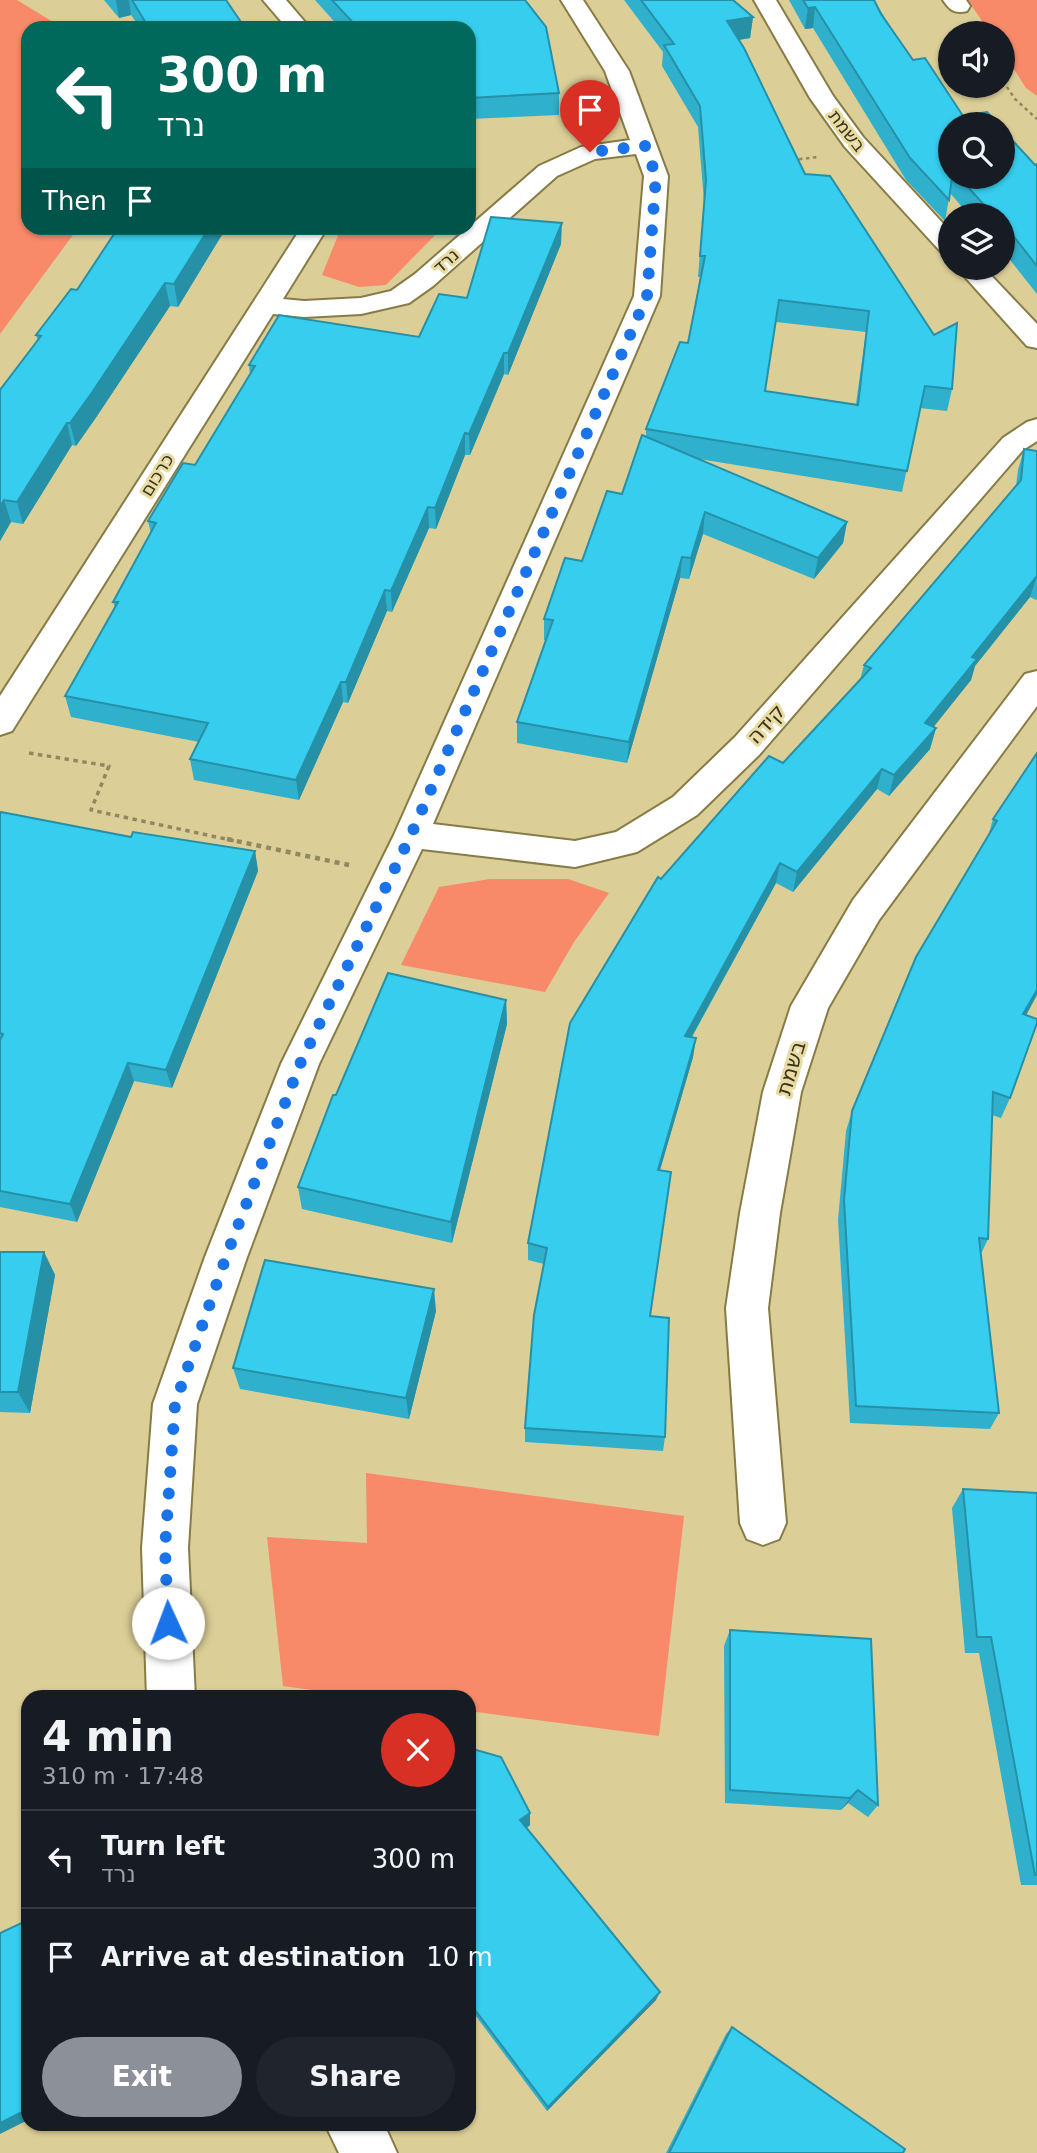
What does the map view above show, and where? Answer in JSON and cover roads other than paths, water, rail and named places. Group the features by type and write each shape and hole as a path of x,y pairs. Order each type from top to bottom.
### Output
{"street":[{"path":"274,0 293,21"},
{"path":"171,1690 165,1548 175,1404 226,1257 300,1064 411,835 647,296 656,176 617,71 572,0"},
{"name":"בשמת","path":"765,0 822,98 864,152 938,233"},
{"name":"נרד","path":"476,234 548,171 590,152 645,146"},
{"name":"כרכום","path":"0,723 310,235"},
{"name":"נרד","path":"265,305 303,309 361,306 400,297 424,280 475,235"},
{"path":"981,280 1037,340"},
{"name":"קידה","path":"411,835 575,854 625,843 685,806 747,746 1013,444 1037,428"},
{"name":"בשמת","path":"763,1523 747,1308 760,1213 782,1092 806,1018 810,1006 866,910 1037,682"},
{"path":"356,2131 370,2153"}]}
